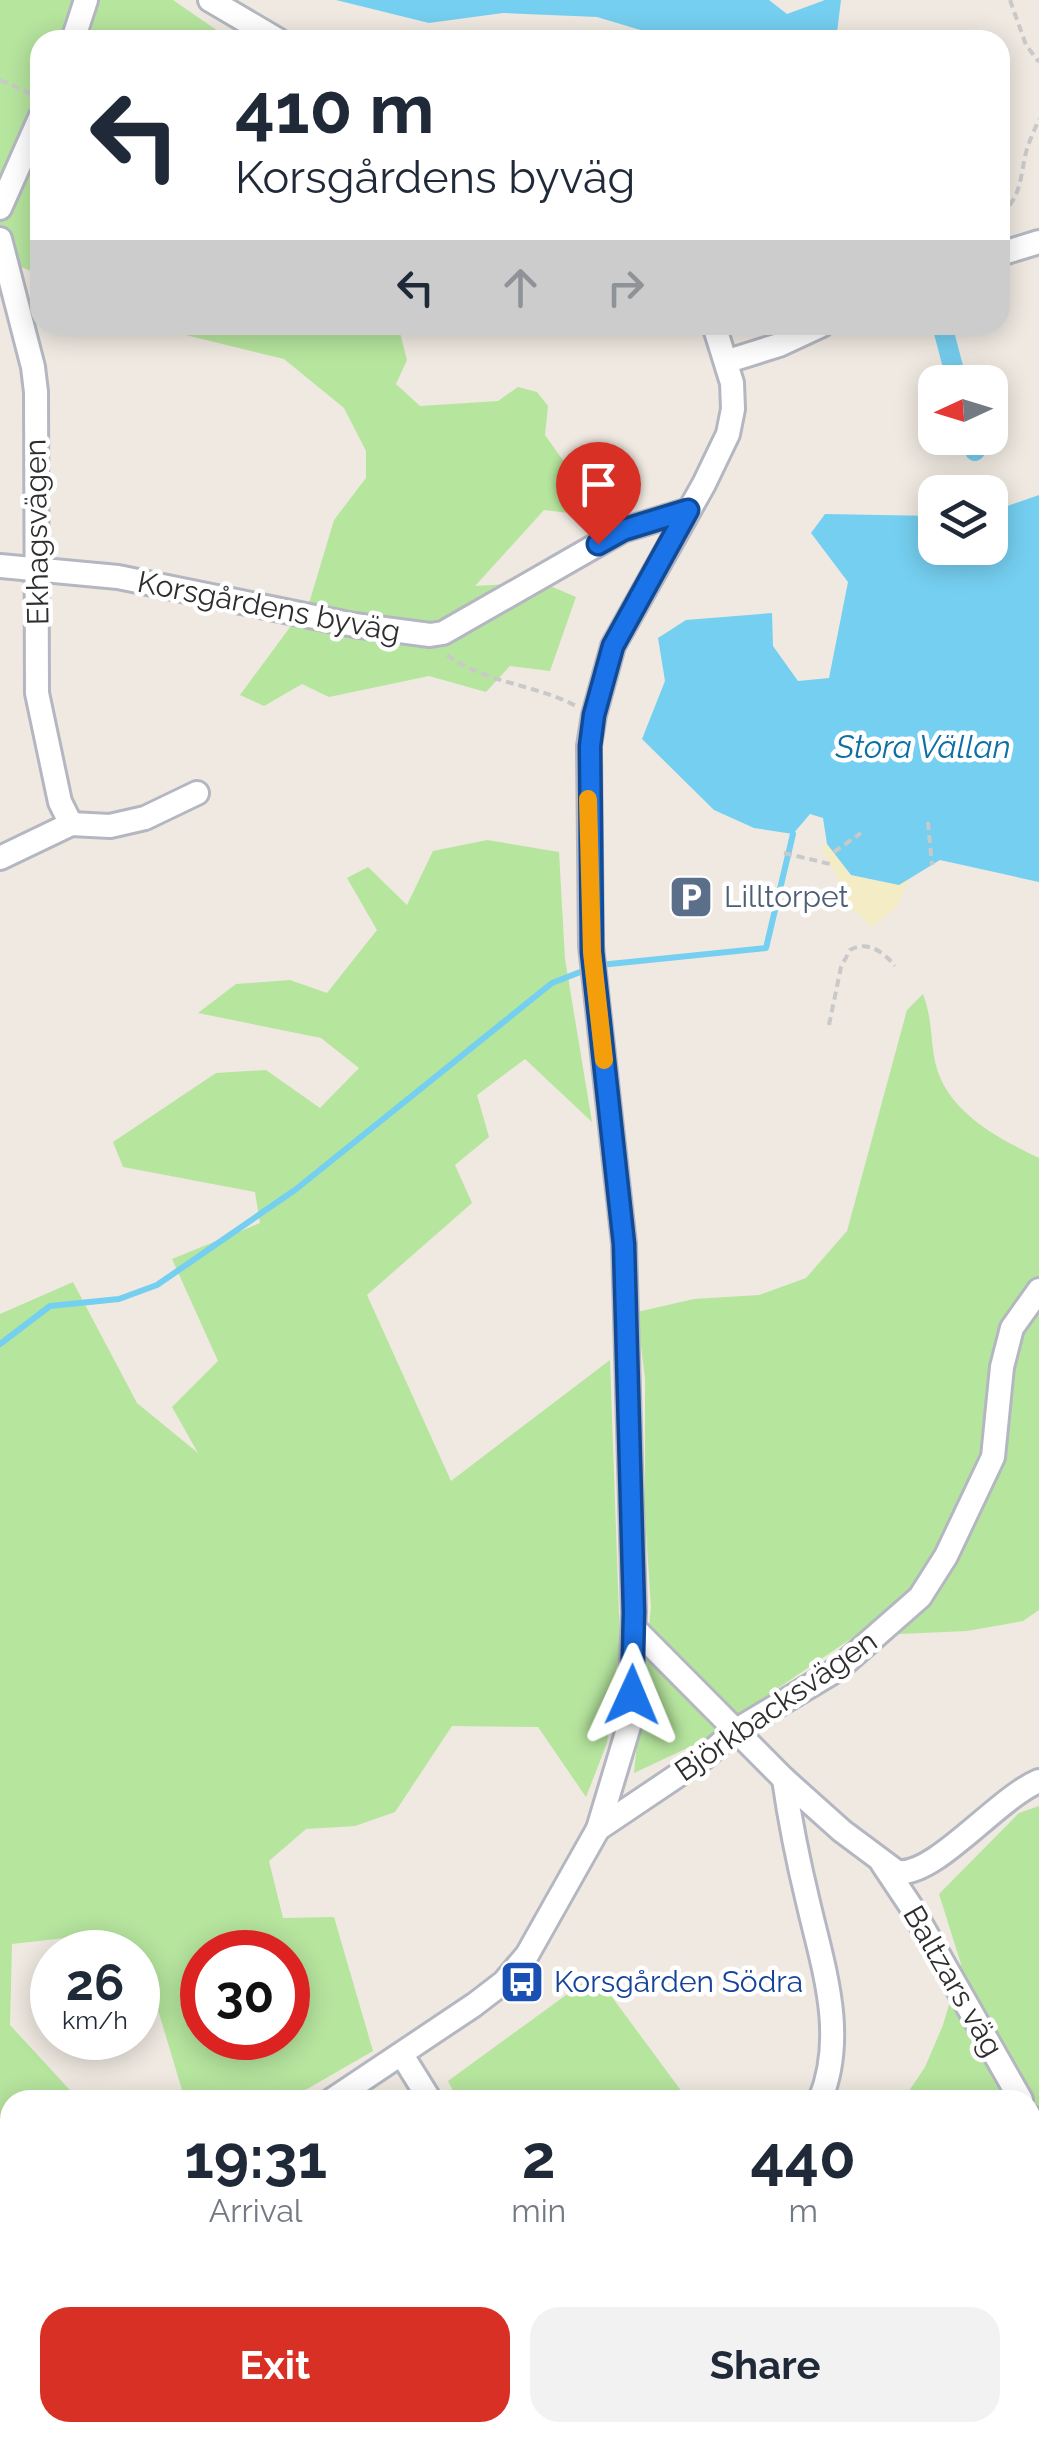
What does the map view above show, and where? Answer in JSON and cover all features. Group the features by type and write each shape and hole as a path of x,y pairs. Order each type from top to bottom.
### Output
{"street":[{"path":"76,30 86,0"},
{"path":"210,0 261,30"},
{"path":"0,208 30,140"},
{"name":"Ekhagsvägen","path":"0,239 33,367 39,572 36,694 60,802 71,824"},
{"path":"1010,251 1039,242"},
{"path":"347,2090 504,1982 526,1955 598,1830 629,1726 634,1628 624,1244 590,921 588,802 594,715 613,646 728,434 734,396 728,361 718,335"},
{"path":"728,361 800,335"},
{"name":"Korsgårdens byväg","path":"0,566 118,578 354,625 430,636 443,633 623,530 688,510"},
{"path":"0,858 71,824 98,826 146,818 197,793"},
{"name":"Björkbacksvägen","path":"598,1830 705,1757 735,1731 838,1669 920,1598 981,1488 993,1456 1002,1367 1012,1328 1039,1290"},
{"name":"Baltzars väg","path":"634,1628 784,1779 882,1863 1015,2090"},
{"path":"784,1779 792,1836 831,2004 833,2054 824,2090"},
{"path":"882,1863 906,1873 928,1865 1012,1794 1039,1781"},
{"path":"402,2054 424,2090"}],"path":[{"path":"1010,0 1026,45 1039,62"},
{"path":"0,80 30,94"},
{"path":"1010,203 1023,180 1026,151 1039,119"},
{"path":"430,636 450,658 492,678 552,693 594,715"},
{"path":"928,822 932,865"},
{"path":"834,852 861,833"},
{"path":"784,853 830,864"},
{"path":"830,1026 841,967 850,950 861,945 871,948 882,952 895,966"}],"green space":[{"path":"0,0 173,0 216,30 30,30 30,271 0,258"},
{"path":"186,335 401,335 407,360 396,384 420,406 498,401 518,387 537,392 548,406 545,435 577,480 625,460 632,486 586,515 544,510 475,586 541,582 576,597 550,671 510,666 486,692 429,676 329,697 302,684 264,706 240,695 310,600 334,520 366,478 366,451 344,408 284,359"},
{"path":"487,840 559,852 565,959 592,1122 525,1059 477,1095 489,1137 455,1165 472,1203 367,1295 451,1481 610,1360 620,1642 607,1743 586,1797 538,1727 452,1726 395,1812 355,1826 306,1829 269,1861 283,1918 334,1917 373,2051 305,2090 182,2090 160,2016 160,1930 30,1930 30,1942 12,1944 10,2025 30,2047 30,2060 42,2060 70,2090 0,2090 0,1314 73,1282 137,1403 198,1453 172,1407 218,1361 172,1259 260,1223 255,1192 123,1167 113,1142 216,1073 266,1070 320,1108 359,1068 321,1038 198,1013 236,984 290,980 327,993 377,930 347,878 368,867 407,905 433,851"},
{"path":"923,994 934,1056 948,1091 973,1119 1039,1158 1039,1610 1023,1621 967,1631 855,1636 711,1737 634,1773 651,1607 645,1516 645,1379 637,1312 694,1299 759,1295 806,1278 847,1231 907,1010"},
{"path":"1039,1806 1039,2090 910,2090 925,2067 943,2025 961,1964 939,1894 1019,1813"},
{"path":"595,1974 681,2090 453,2090 448,2081"}],"sand":[{"path":"827,844 851,876 899,884 909,879 898,905 872,927 840,897 838,878 821,848"}],"water":[{"path":"336,0 769,0 787,14 825,0 841,0 837,30 641,30 597,17 503,13 429,23"},
{"name":"Stora Vällan","path":"1039,495 1039,882 940,860 899,885 851,875 827,844 823,818 810,814 793,834 754,828 714,810 642,739 665,681 658,638 686,620 772,613 773,646 798,681 829,678 848,582 811,533 825,514 918,516 918,565 1008,565 1008,506"}],"waterway":[{"path":"945,335 953,365"},
{"path":"600,965 766,948 793,834"},
{"path":"0,1344 50,1306 119,1299 157,1285 295,1190 552,983 588,969"}],"slow traffic":[{"path":"588,799 592,952 604,1060"}],"place":[{"name":"Lilltorpet","path":"691,897"},
{"name":"Korsgården Södra","path":"522,1982"}],"route":[{"path":"598,544 623,530 688,510 613,646 594,715 590,746 588,856 592,952 624,1244 634,1612 632,1695"}]}
